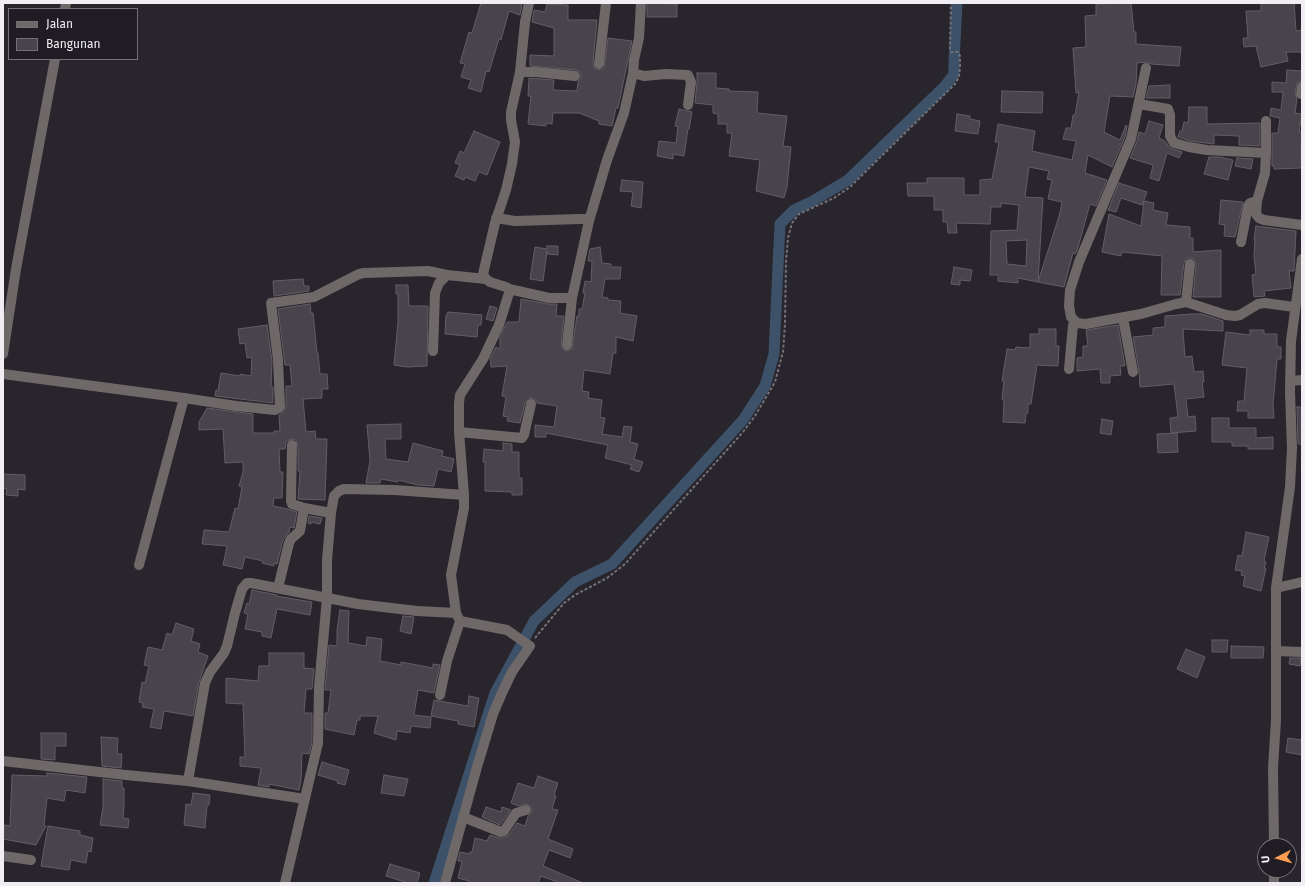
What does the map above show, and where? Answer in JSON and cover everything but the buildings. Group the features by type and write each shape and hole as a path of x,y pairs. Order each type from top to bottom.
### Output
{"street":[{"path":"529,3 525,22 520,72 511,112 515,142 512,164 506,190 496,218 483,274 490,282 509,289 549,298 572,298"},
{"path":"599,64 606,3"},
{"path":"567,345 572,298 589,221 607,160 624,113 633,73 634,60 639,38 641,3"},
{"path":"3,354 16,270 55,60"},
{"path":"1146,68 1132,139 1079,262 1070,290 1069,306 1071,317 1077,323 1086,324 1123,318 1186,302 1226,315 1235,316 1240,315 1258,304 1265,303 1294,307"},
{"path":"520,72 575,76"},
{"path":"633,73 644,76 678,74 688,75 691,82 688,105"},
{"path":"1302,87 1302,94"},
{"path":"1139,104 1168,109 1170,116 1170,136 1174,143 1207,150 1266,152"},
{"path":"1266,121 1265,173 1257,201 1256,214 1259,218 1302,225"},
{"path":"1241,242 1248,206 1250,202 1257,201"},
{"path":"496,218 515,221 580,219 589,221"},
{"path":"1274,838 1273,768 1276,720 1276,588 1291,472 1291,341 1294,307 1302,259"},
{"path":"1186,302 1190,264"},
{"path":"3,374 236,406 276,410 280,408 278,360 271,305 273,302 314,297 359,274 364,273 428,271 447,276 486,279"},
{"path":"433,351 435,293 439,283 447,276"},
{"path":"440,695 458,617 451,575 463,515 464,495 460,432 460,396 482,359 496,331 504,310 509,289"},
{"path":"1123,318 1133,372"},
{"path":"1069,369 1073,326 1077,323"},
{"path":"1290,381 1302,380"},
{"path":"139,565 184,398"},
{"path":"460,432 522,438 532,404"},
{"path":"292,445 291,501 295,506 331,512"},
{"path":"285,883 318,743 319,687 327,598 327,560 331,512 334,496 339,491 344,489 395,490 464,495"},
{"path":"278,588 288,543 291,538 300,531 304,508"},
{"path":"1276,588 1302,582"},
{"path":"188,781 205,683 210,672 224,653 227,646 242,589 247,583 327,598 458,617 508,630 526,643 493,714 445,883"},
{"path":"1276,651 1302,652"},
{"path":"3,761 188,781 305,799"},
{"path":"463,817 501,832 504,831 516,813 526,810"},
{"path":"3,856 31,860"}],"path":[{"path":"526,643 564,603 575,595 607,578 625,564 743,432 755,416 775,382 782,352 785,324 786,262 788,238 792,223 799,214 834,198 850,187 955,84 960,66 960,56 958,52 950,52 951,3"}],"waterway":[{"path":"434,883 495,693 534,621 575,582 612,564 743,420 765,386 774,354 780,224 794,210 813,201 848,180 945,86 954,74 957,3"}]}
